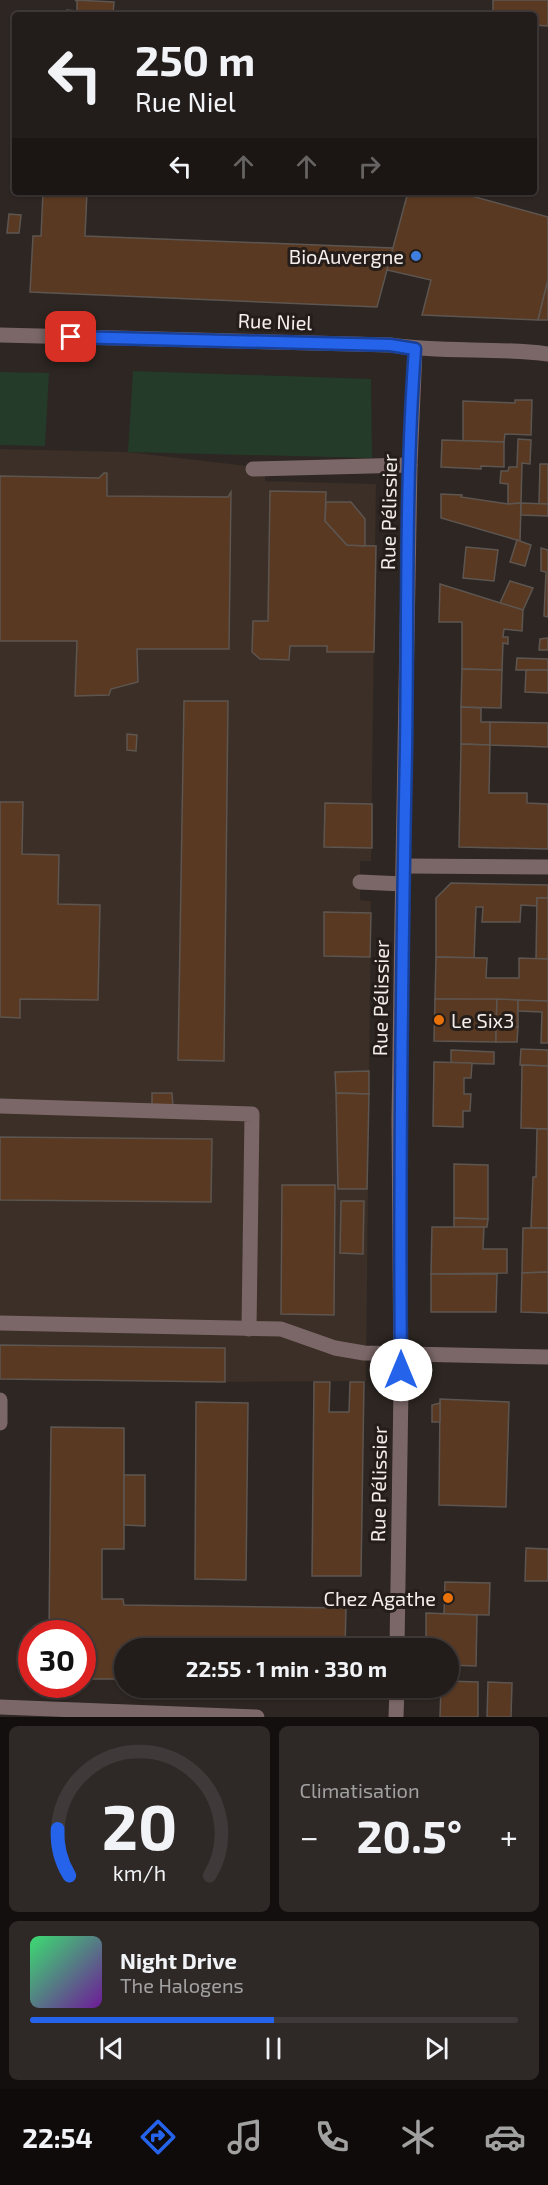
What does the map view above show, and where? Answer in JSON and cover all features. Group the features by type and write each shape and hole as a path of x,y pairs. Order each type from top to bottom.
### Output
{"street":[{"name":"Rue Niel","path":"0,335 390,345 415,349 521,351 548,354"},
{"name":"Rue Pélissier","path":"397,1638 400,1353 399,1119 410,465 415,349"},
{"path":"253,469 410,465"},
{"path":"404,866 548,867"},
{"path":"360,882 403,884"},
{"path":"0,1106 252,1114 249,1329"},
{"path":"0,1323 281,1329 335,1348 364,1353 548,1357"},
{"path":"0,1400 0,1423"},
{"path":"396,1717 397,1698"},
{"path":"0,1707 258,1717"}],"shaded area":[{"path":"0,449 128,452 265,468 265,481 376,484 371,861 360,861 360,900 371,901 366,1381 0,1379"}],"green space":[{"path":"133,371 371,379 372,458 128,452"},
{"path":"0,372 49,373 45,446 0,445"}],"building":[{"path":"75,0 114,2 113,12 67,12 67,10 77,11"},
{"path":"493,0 548,0 548,26 537,25 537,12 493,12"},
{"path":"43,195 87,195 85,236 393,248 377,307 30,292 33,236 41,236"},
{"path":"407,195 468,195 548,217 548,280 538,320 422,315 431,280 387,270"},
{"path":"9,214 21,215 19,233 7,233"},
{"path":"548,280 548,320 538,320"},
{"path":"515,400 532,400 531,435 505,434 504,442 463,441 463,401 515,403"},
{"path":"518,439 531,440 530,464 522,463 521,503 508,504 508,484 500,483 501,471 508,471 509,467 517,467"},
{"path":"442,440 504,442 504,467 481,466 481,469 441,467"},
{"path":"540,464 548,464 548,504 539,504"},
{"path":"107,473 107,496 228,497 231,492 229,649 137,649 138,682 111,689 109,695 75,696 77,641 0,641 0,476 99,478"},
{"path":"270,491 326,492 325,521 347,545 376,546 374,652 327,652 327,646 290,646 289,660 260,659 252,652 253,621 268,621"},
{"path":"441,494 462,495 461,497 508,504 521,503 520,541 441,518"},
{"path":"326,502 351,502 365,519 365,546 347,545 325,521"},
{"path":"521,503 548,504 548,516 521,515"},
{"path":"517,540 531,545 525,566 510,562"},
{"path":"466,547 498,550 494,581 463,578"},
{"path":"541,548 548,550 548,617 544,616 546,572 541,571"},
{"path":"510,581 533,588 523,610 500,603"},
{"path":"440,584 523,610 522,631 504,629 503,637 508,637 508,644 503,643 502,670 462,669 462,622 439,622"},
{"path":"548,638 548,650 539,650 540,639"},
{"path":"517,658 548,659 548,670 516,670"},
{"path":"462,669 502,670 501,708 461,707"},
{"path":"526,670 548,670 548,693 525,692"},
{"path":"184,701 228,701 224,1061 178,1060"},
{"path":"461,707 481,708 481,722 490,722 490,745 461,744"},
{"path":"490,722 548,723 548,747 490,745"},
{"path":"127,734 137,735 136,751 127,750"},
{"path":"461,744 490,745 489,793 527,793 527,803 548,804 548,849 459,847"},
{"path":"0,802 23,802 22,854 59,855 58,904 100,905 98,1000 20,999 20,1018 0,1017"},
{"path":"325,803 372,804 372,848 324,847"},
{"path":"451,883 548,885 548,898 537,898 537,906 521,905 520,922 482,922 483,907 476,907 474,958 436,957 436,898"},
{"path":"537,898 548,898 548,959 536,959"},
{"path":"324,912 371,913 370,957 324,956"},
{"path":"436,957 487,958 486,978 519,978 519,958 548,959 548,1001 435,999"},
{"path":"435,999 497,999 496,1042 434,1041"},
{"path":"497,999 518,1000 518,1027 496,1026"},
{"path":"518,1000 548,1001 548,1043 541,1043 542,1012 518,1011"},
{"path":"496,1026 518,1027 517,1042 496,1042"},
{"path":"521,1049 548,1050 548,1066 520,1065"},
{"path":"451,1050 494,1052 494,1064 451,1063"},
{"path":"434,1062 472,1063 471,1078 464,1078 464,1094 471,1094 470,1111 463,1111 463,1127 433,1126"},
{"path":"522,1065 548,1066 548,1129 521,1128"},
{"path":"369,1071 369,1094 336,1093 335,1072"},
{"path":"152,1093 172,1093 173,1106 152,1105"},
{"path":"336,1093 369,1094 367,1189 338,1189"},
{"path":"537,1129 548,1129 548,1228 531,1228 533,1177 536,1177"},
{"path":"0,1137 212,1139 211,1202 0,1200"},
{"path":"454,1164 488,1165 488,1219 454,1218"},
{"path":"282,1185 335,1185 334,1315 281,1314"},
{"path":"341,1201 364,1201 363,1254 340,1253"},
{"path":"454,1218 488,1219 487,1227 454,1228"},
{"path":"432,1227 484,1227 483,1249 507,1249 507,1273 431,1274"},
{"path":"523,1228 548,1228 548,1272 522,1273"},
{"path":"548,1272 548,1313 521,1312 522,1273"},
{"path":"431,1274 497,1274 496,1312 431,1312"},
{"path":"0,1345 225,1348 225,1382 0,1379"},
{"path":"314,1382 330,1382 329,1412 349,1412 350,1382 364,1382 361,1576 312,1576"},
{"path":"440,1399 509,1402 506,1507 439,1505"},
{"path":"196,1402 248,1403 246,1580 195,1579"},
{"path":"440,1403 440,1422 432,1422 432,1405"},
{"path":"51,1427 124,1428 124,1549 102,1549 102,1599 123,1599 124,1605 346,1608 345,1638 114,1638 114,1679 96,1679 96,1620 49,1620"},
{"path":"124,1475 145,1475 145,1526 124,1525"},
{"path":"526,1548 548,1549 548,1581 525,1581"},
{"path":"445,1582 490,1583 489,1615 444,1614"},
{"path":"426,1613 477,1615 476,1666 459,1665 459,1638 426,1638"},
{"path":"459,1681 478,1682 478,1717 440,1717 441,1698 459,1698"},
{"path":"488,1682 512,1683 511,1717 487,1717"}],"place":[{"name":"BioAuvergne","path":"416,256"},
{"name":"Le Six3","path":"439,1020"},
{"name":"Chez Agathe","path":"448,1598"}],"route":[{"path":"71,337 390,345 415,349 410,465 399,1119 401,1370"}]}
